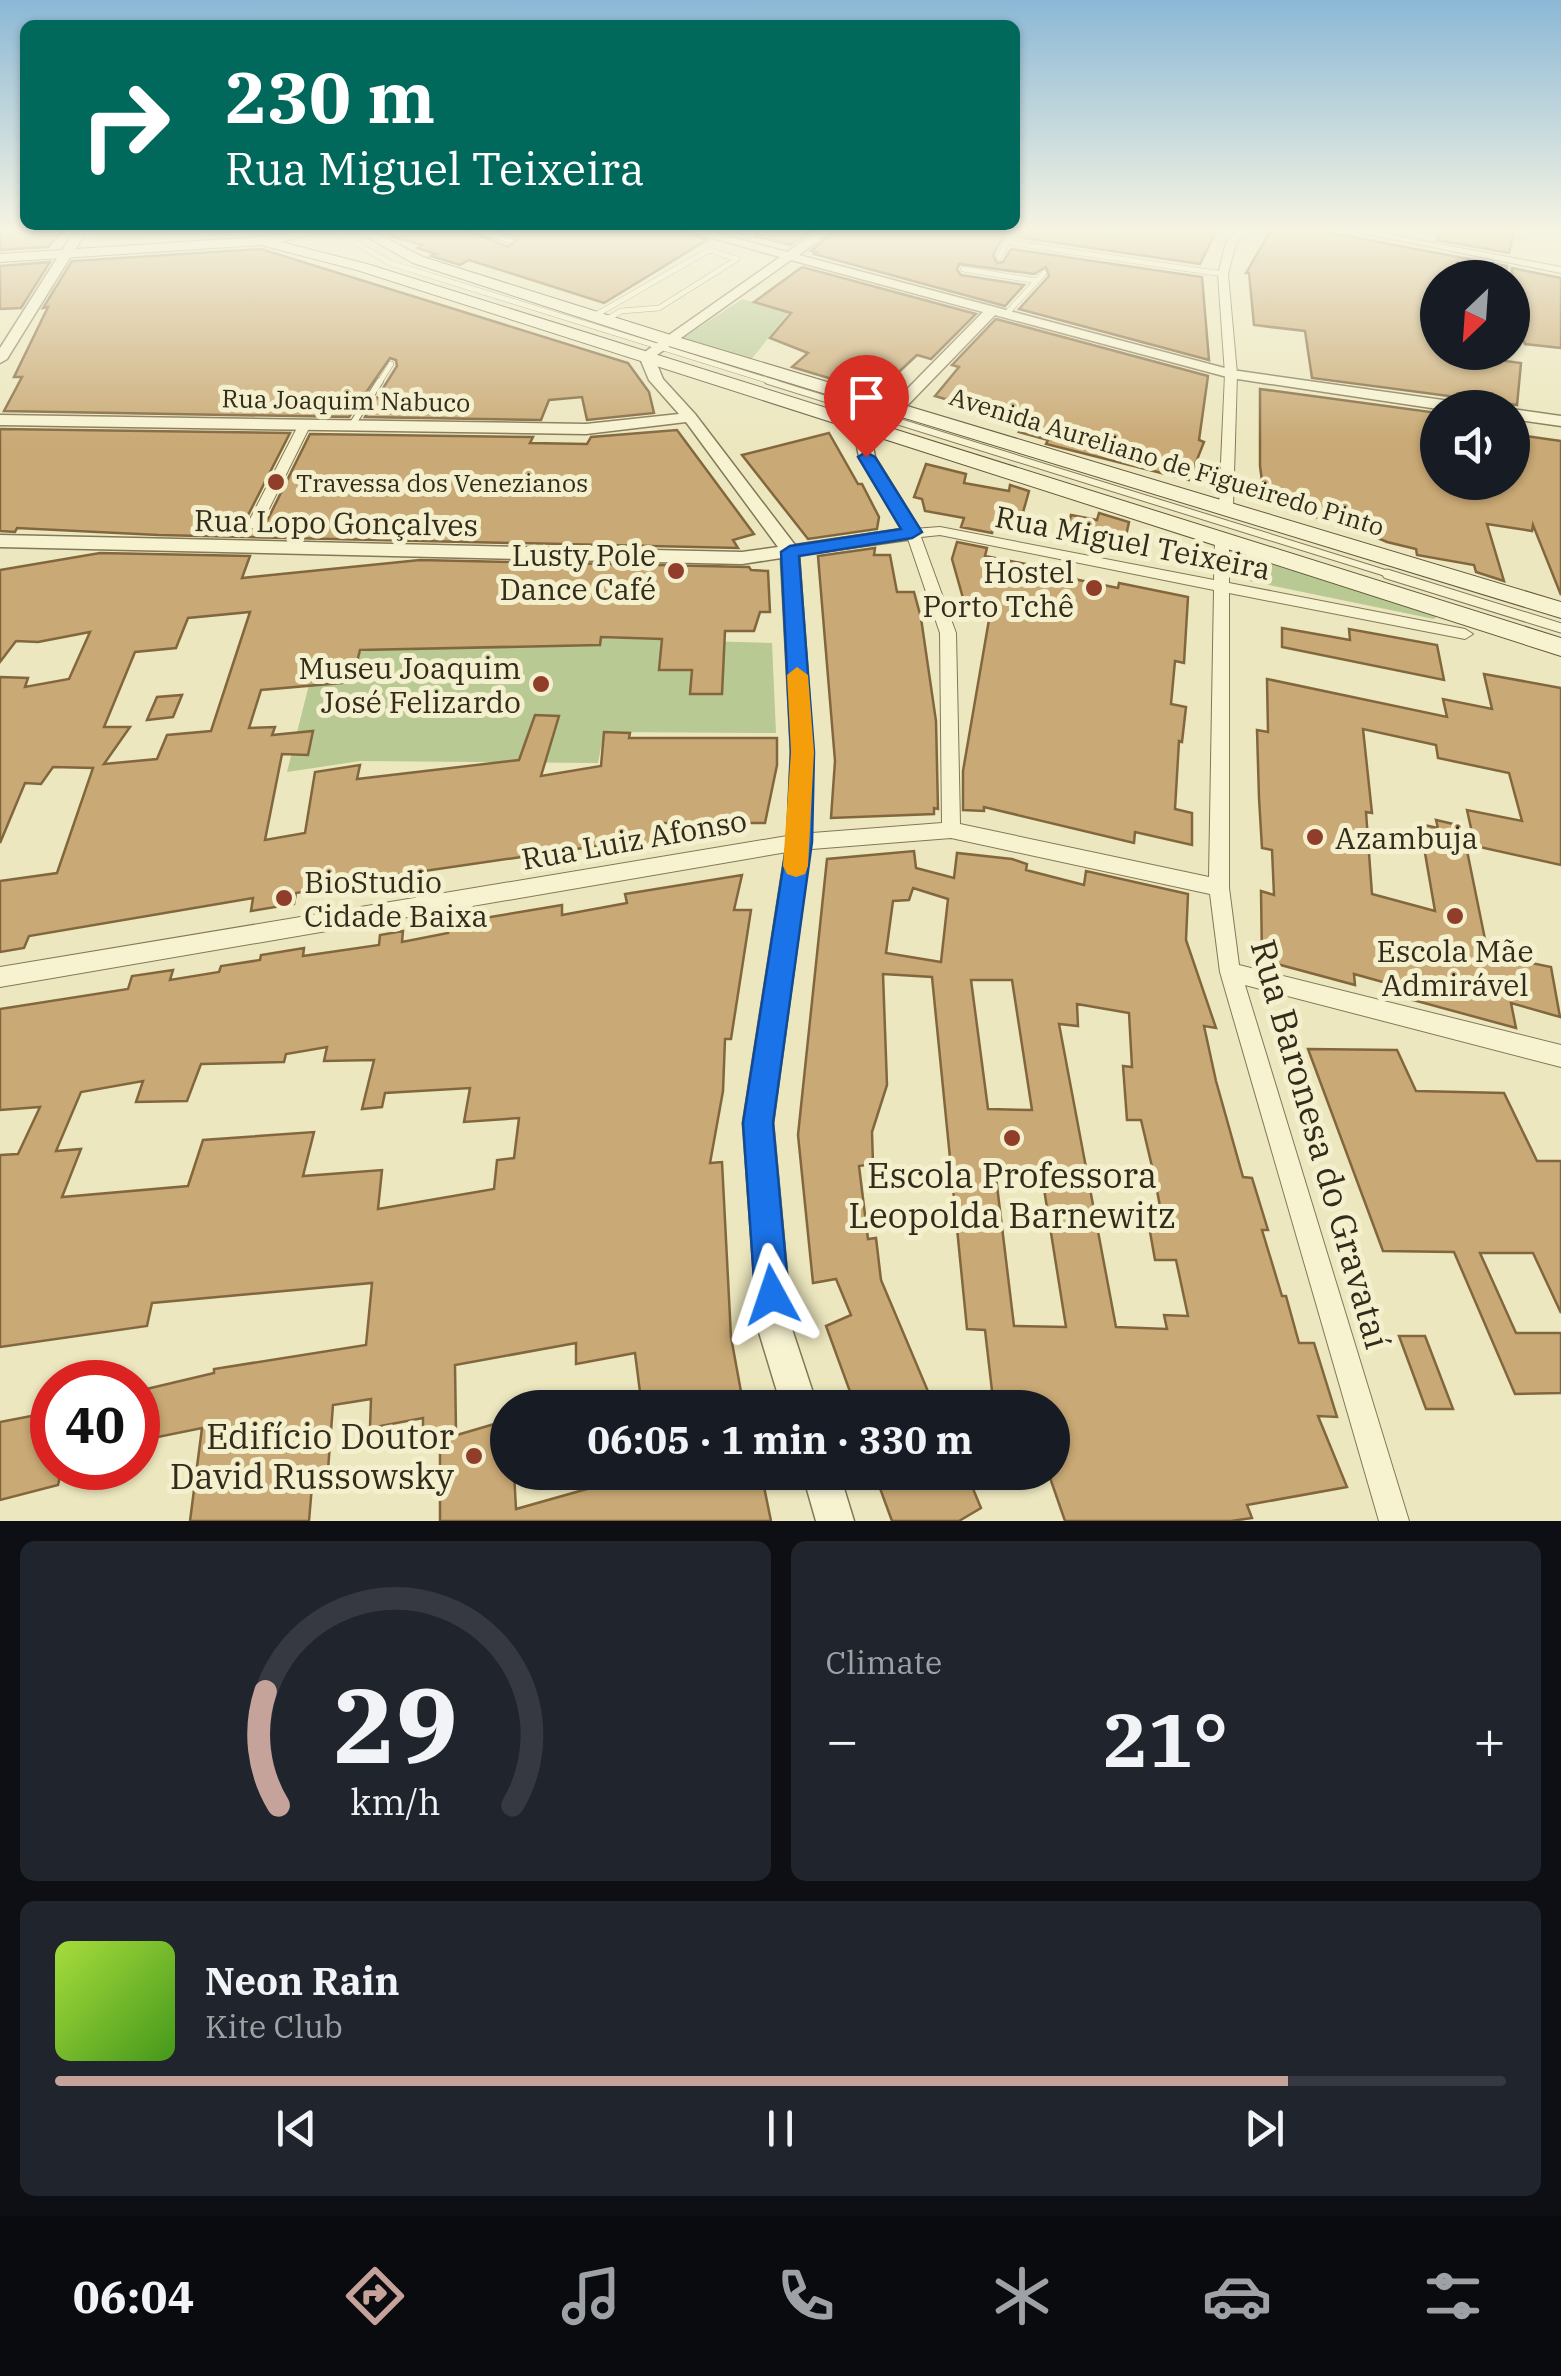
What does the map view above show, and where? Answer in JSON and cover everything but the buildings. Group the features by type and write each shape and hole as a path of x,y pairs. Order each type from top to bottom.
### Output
{"main road":[{"name":"Avenida Aureliano de Figueiredo Pinto","path":"486,301 657,348 884,418 1222,540 1561,646"},
{"name":"Avenida Aureliano de Figueiredo Pinto","path":"560,301 605,314 657,348 678,367 1226,507 1561,610"}],"street":[{"path":"0,359 35,301"},
{"path":"724,301 657,348 656,380 690,417 790,552 802,752 800,842 758,1123 775,1329 794,1390"},
{"path":"958,301 1231,374 1420,402"},
{"path":"1224,301 1231,374 1226,507"},
{"path":"950,830 948,634 912,532 866,457 864,440 999,312"},
{"path":"678,367 672,377 690,417"},
{"name":"Rua Joaquim Nabuco","path":"0,420 586,429 690,417"},
{"path":"1530,417 1561,422"},
{"path":"254,526 305,424"},
{"name":"Rua Miguel Teixeira","path":"790,552 912,532 940,532 1465,634"},
{"name":"Rua Baronesa do Gravataí","path":"1222,540 1219,888 1230,972 1394,1521"},
{"name":"Rua Lopo Gonçalves","path":"0,542 742,558 790,552"},
{"name":"Rua Luiz Afonso","path":"0,977 800,842 950,830 1219,888"},
{"path":"1230,972 1561,1056"},
{"path":"826,1490 835,1521"}],"lane":[{"path":"509,301 657,348"},
{"path":"605,314 626,301"},
{"path":"605,314 659,308 670,301"},
{"path":"999,312 1013,301"},
{"path":"605,314 628,310"},
{"path":"352,425 391,364"},
{"path":"884,418 1561,628"}],"green space":[{"path":"739,301 789,312 750,361 680,340"},
{"path":"1245,556 1438,615 1434,619 1245,580"},
{"name":"Museu Joaquim José Felizardo","path":"602,638 772,643 776,733 604,732 598,763 360,761 287,772 316,657 386,649 600,646"}],"slow traffic":[{"path":"796,866 802,752 797,675"}],"place":[{"name":"Travessa dos Venezianos","path":"276,482"},
{"name":"Lusty Pole Dance Café","path":"676,571"},
{"name":"Hostel Porto Tchê","path":"1094,588"},
{"name":"Museu Joaquim José Felizardo","path":"541,684"},
{"name":"Azambuja","path":"1315,837"},
{"name":"BioStudio Cidade Baixa","path":"284,898"},
{"name":"Escola Mãe Admirável","path":"1455,916"},
{"name":"Escola Professora Leopolda Barnewitz","path":"1012,1138"},
{"name":"Edifício Doutor David Russowsky","path":"474,1456"}],"route":[{"path":"772,1295 758,1123 800,842 802,752 790,552 912,532 866,457"}]}
